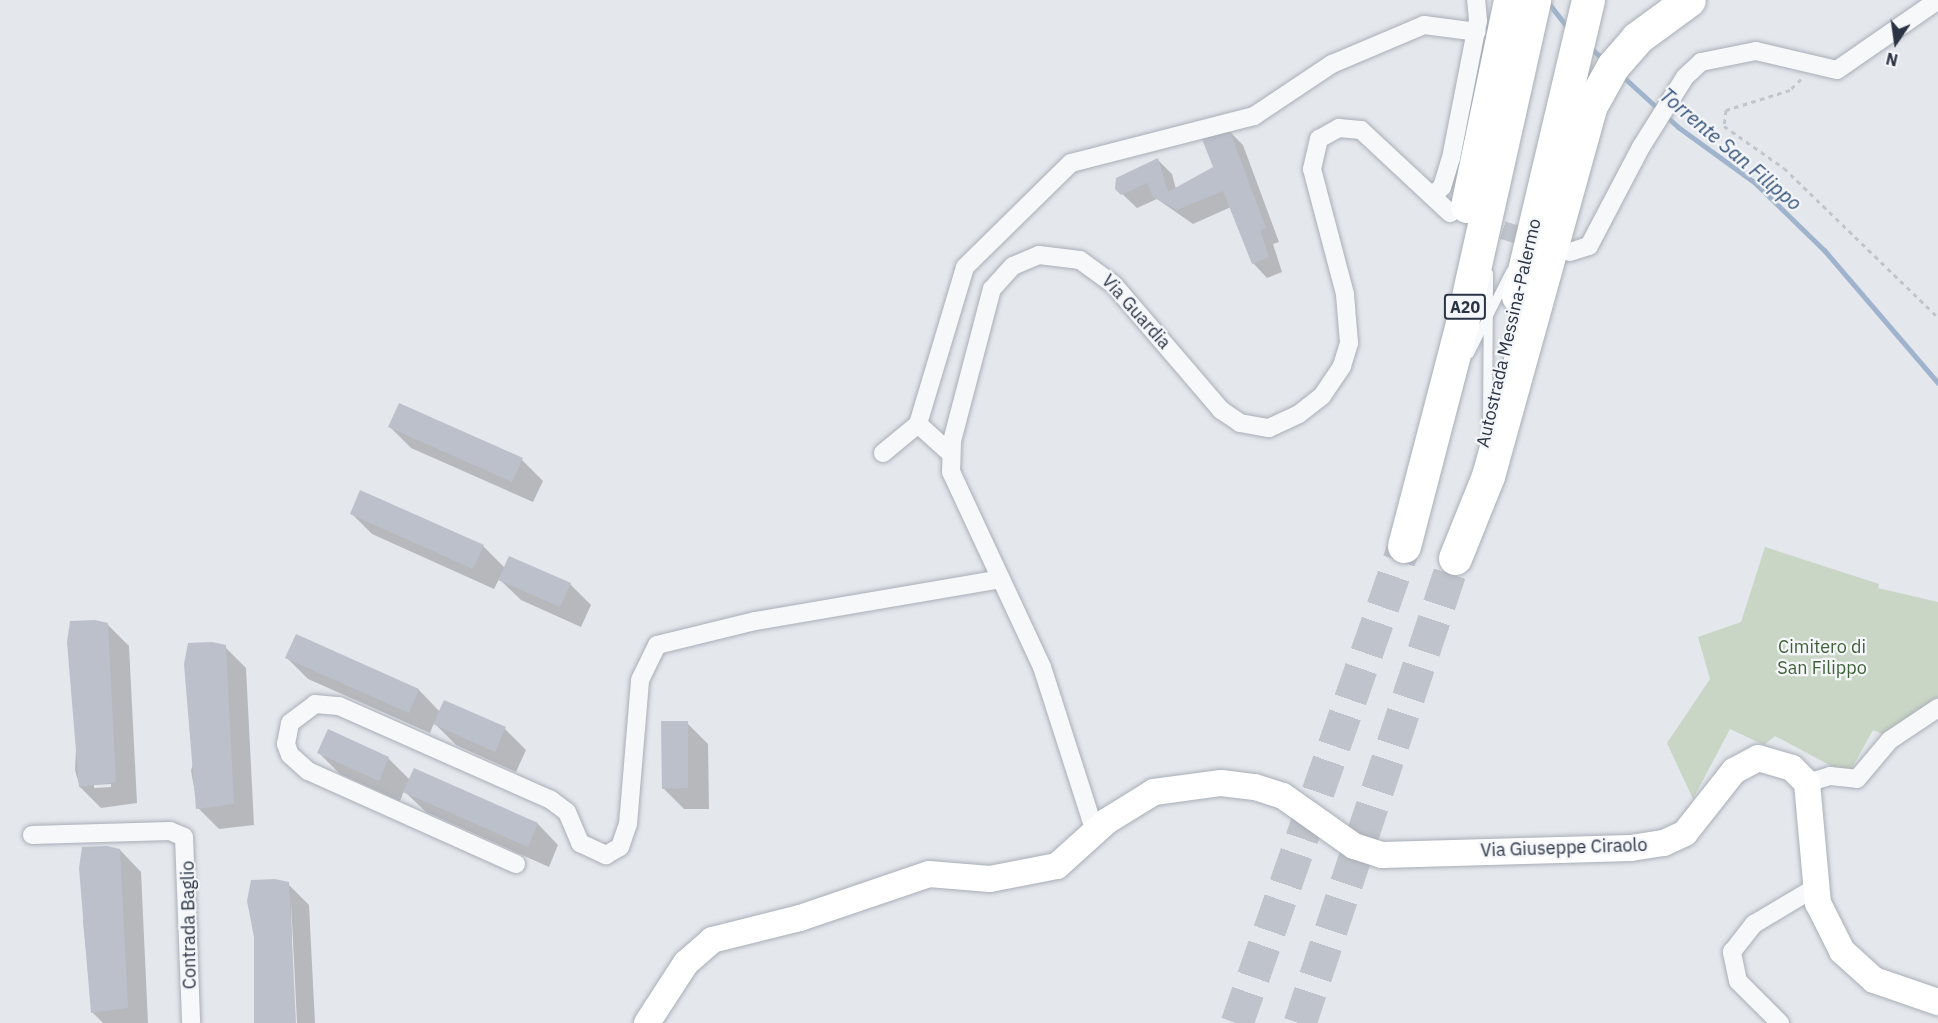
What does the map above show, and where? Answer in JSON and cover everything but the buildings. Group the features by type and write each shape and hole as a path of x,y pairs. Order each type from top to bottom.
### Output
{"highway":[{"path":"1418,494 1426,402 1510,0"},
{"name":"A20","path":"1404,546 1439,413 1488,205 1498,50 1534,0"},
{"name":"A20","path":"1576,108 1588,0"},
{"path":"1576,108 1651,26 1689,0"},
{"name":"Autostrada Messina-Palermo","path":"1576,108 1488,476 1455,558 1536,218 1576,108"}],"street":[{"path":"1432,196 1442,187 1451,158 1498,50 1476,0"},
{"path":"1570,252 1589,246 1641,147 1684,77 1701,62 1732,51 1767,53 1831,71 1846,67 1938,0"},
{"path":"883,453 918,424 965,267 1071,163 1254,116 1332,64 1424,25 1498,50"},
{"name":"Via Guardia","path":"1095,832 1042,667 955,483 950,453 987,301 1013,266 1057,254 1094,267 1221,410 1240,423 1269,428 1299,414 1322,396 1342,366 1349,343 1342,283 1312,169 1316,145 1339,128 1361,130 1450,213"},
{"path":"918,424 950,453"},
{"path":"516,864 302,767 286,744 290,723 315,704 339,706 550,800 567,812 580,843 606,855 620,847 628,824 640,680 657,645 755,621 1000,579"},
{"path":"1938,708 1890,740 1857,779 1830,776 1807,783 1816,886 1826,926 1862,971 1889,988 1938,1002"},
{"name":"Via Giuseppe Ciraolo","path":"1095,832 1144,796 1221,783 1272,791 1354,846 1382,855 1630,848 1664,843 1684,833 1734,771 1749,760 1782,762 1807,783"},
{"name":"Contrada Baglio","path":"32,835 170,831 184,837 191,1023"},
{"path":"647,1023 686,963 712,940 800,918 929,874 990,879 1048,869 1067,860 1095,832"},
{"path":"1780,1023 1738,981 1732,952 1754,924 1816,886"}],"lane":[{"path":"1487,426 1488,205"},
{"path":"1439,413 1536,218"}],"path":[{"path":"1812,67 1790,90 1725,110 1724,126 1784,168 1938,317"}],"green space":[{"name":"Cimitero di San Filippo","path":"1765,547 1879,584 1878,588 1938,602 1938,697 1882,734 1873,730 1848,775 1775,736 1764,745 1730,729 1693,799 1667,743 1710,679 1698,637 1741,622"}],"waterway":[{"name":"Torrente San Filippo","path":"1546,0 1568,28"},
{"name":"Torrente San Filippo","path":"1588,46 1604,60"},
{"name":"Torrente San Filippo","path":"1620,74 1678,127 1755,183 1824,250 1938,383"}],"tunnel":[{"path":"1477,222 1537,241"},
{"path":"1237,1023 1404,546"},
{"path":"1300,1023 1455,558"}]}
